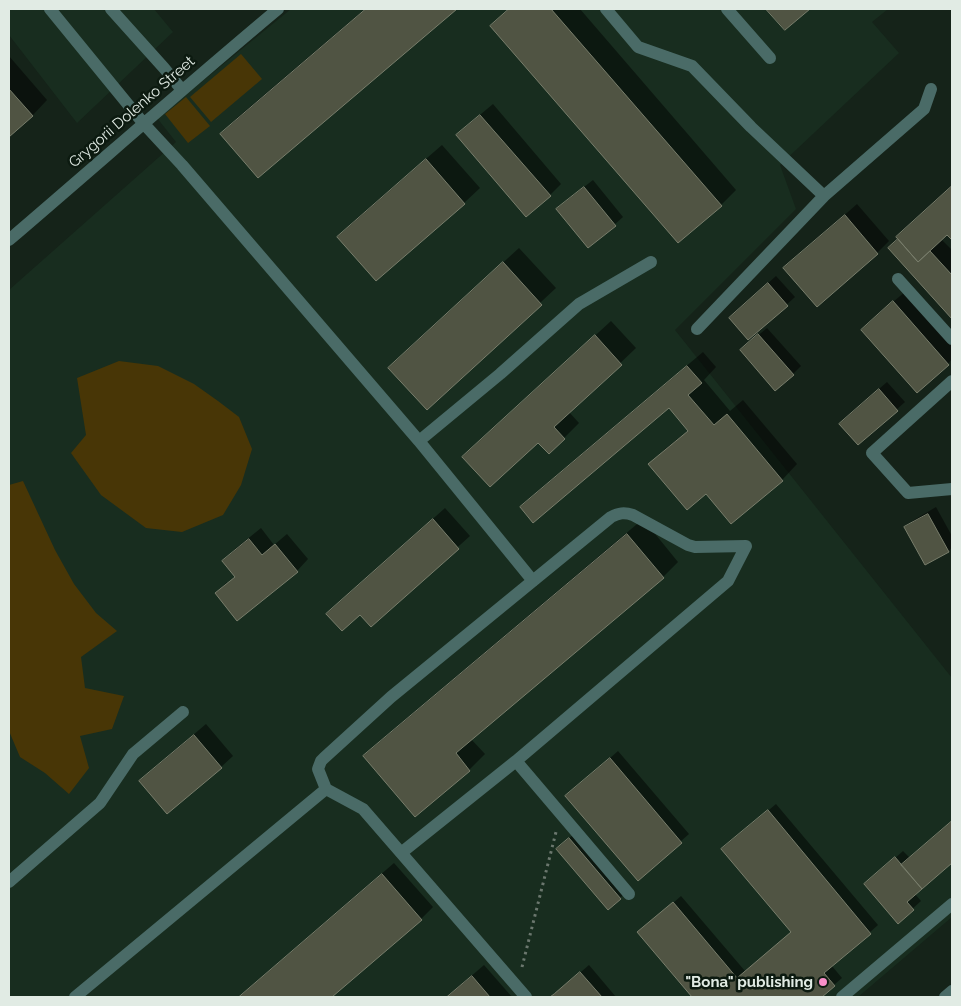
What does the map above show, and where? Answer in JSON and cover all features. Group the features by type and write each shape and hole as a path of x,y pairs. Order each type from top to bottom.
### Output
{"street":[{"path":"50,9 144,124 419,441 532,581"},
{"path":"111,9 182,90"},
{"name":"Grygorii Dolenko Street","path":"9,240 278,9"},
{"path":"606,9 638,47 692,66 751,127 824,196"},
{"path":"727,9 770,58"},
{"path":"697,329 824,196 924,109 931,88"},
{"path":"419,441 500,374 579,304 651,262"},
{"path":"898,280 952,339"},
{"path":"952,381 872,453 908,493 952,489"},
{"path":"401,853 516,761 728,581 746,546 695,548 633,515 626,512 618,513 391,697 321,761 318,769 326,789 364,809 401,853 526,997"},
{"path":"9,882 100,802 133,754 183,712"},
{"path":"516,761 629,894"},
{"path":"75,997 326,789"},
{"path":"842,997 952,904"},
{"path":"945,997 952,991"}],"path":[{"path":"517,987 561,813"}],"shaded area":[{"path":"9,9 154,9 173,32 77,123 9,35"},
{"path":"291,9 888,9 872,22 899,53 780,165 796,209 675,330 952,678 952,917 858,997 9,997 9,290 176,142 157,118"},
{"path":"241,54 262,79 211,122 190,97"},
{"path":"186,97 210,126 188,143 165,114"},
{"path":"119,361 158,366 194,384 239,417 252,449 241,485 223,515 182,532 146,528 101,495 71,453 86,435 77,378"},
{"path":"23,481 55,550 74,584 96,613 117,631 81,657 85,688 124,696 112,729 80,736 89,768 69,794 45,773 20,757 9,731 9,485"}],"building":[{"path":"366,9 457,9 258,178 220,134"},
{"path":"509,9 551,9 722,206 678,243 490,26"},
{"path":"766,9 810,9 785,30"},
{"path":"9,89 33,116 9,137"},
{"path":"480,115 551,196 526,217 456,135"},
{"path":"426,159 465,204 376,281 337,237"},
{"path":"952,186 952,240 947,235 918,262 896,237"},
{"path":"584,187 616,226 588,248 556,209"},
{"path":"845,215 878,254 817,307 783,268"},
{"path":"898,239 918,262 930,251 952,275 952,319 888,248"},
{"path":"503,262 542,305 427,410 388,368"},
{"path":"768,283 788,306 748,340 729,318"},
{"path":"893,301 949,365 917,393 861,330"},
{"path":"758,334 794,375 775,391 740,350"},
{"path":"595,335 622,365 554,427 565,439 549,454 538,443 490,487 462,457"},
{"path":"687,366 702,383 688,395 714,425 727,414 783,481 731,524 706,494 687,510 648,464 688,431 669,408 533,523 520,507"},
{"path":"879,389 898,411 858,445 839,424"},
{"path":"928,514 949,552 925,565 904,527"},
{"path":"433,519 459,549 371,627 360,615 342,631 326,614"},
{"path":"627,534 664,578 456,753 470,771 415,817 363,756"},
{"path":"249,539 262,555 275,544 298,572 237,621 215,593 235,577 222,561"},
{"path":"194,735 222,768 167,814 139,781"},
{"path":"610,758 682,843 638,881 565,796"},
{"path":"768,810 871,934 824,973 835,986 822,997 692,997 637,932 673,902 737,978 791,932 721,849"},
{"path":"952,821 952,863 922,889 901,865"},
{"path":"569,838 621,899 608,910 556,849"},
{"path":"895,857 922,889 907,902 914,910 898,924 864,884"},
{"path":"382,874 422,920 332,997 239,997"},
{"path":"580,972 602,997 550,997 554,994"},
{"path":"472,976 490,997 447,997"}],"place":[{"name":"\"Bona\" publishing","path":"823,982"}]}
